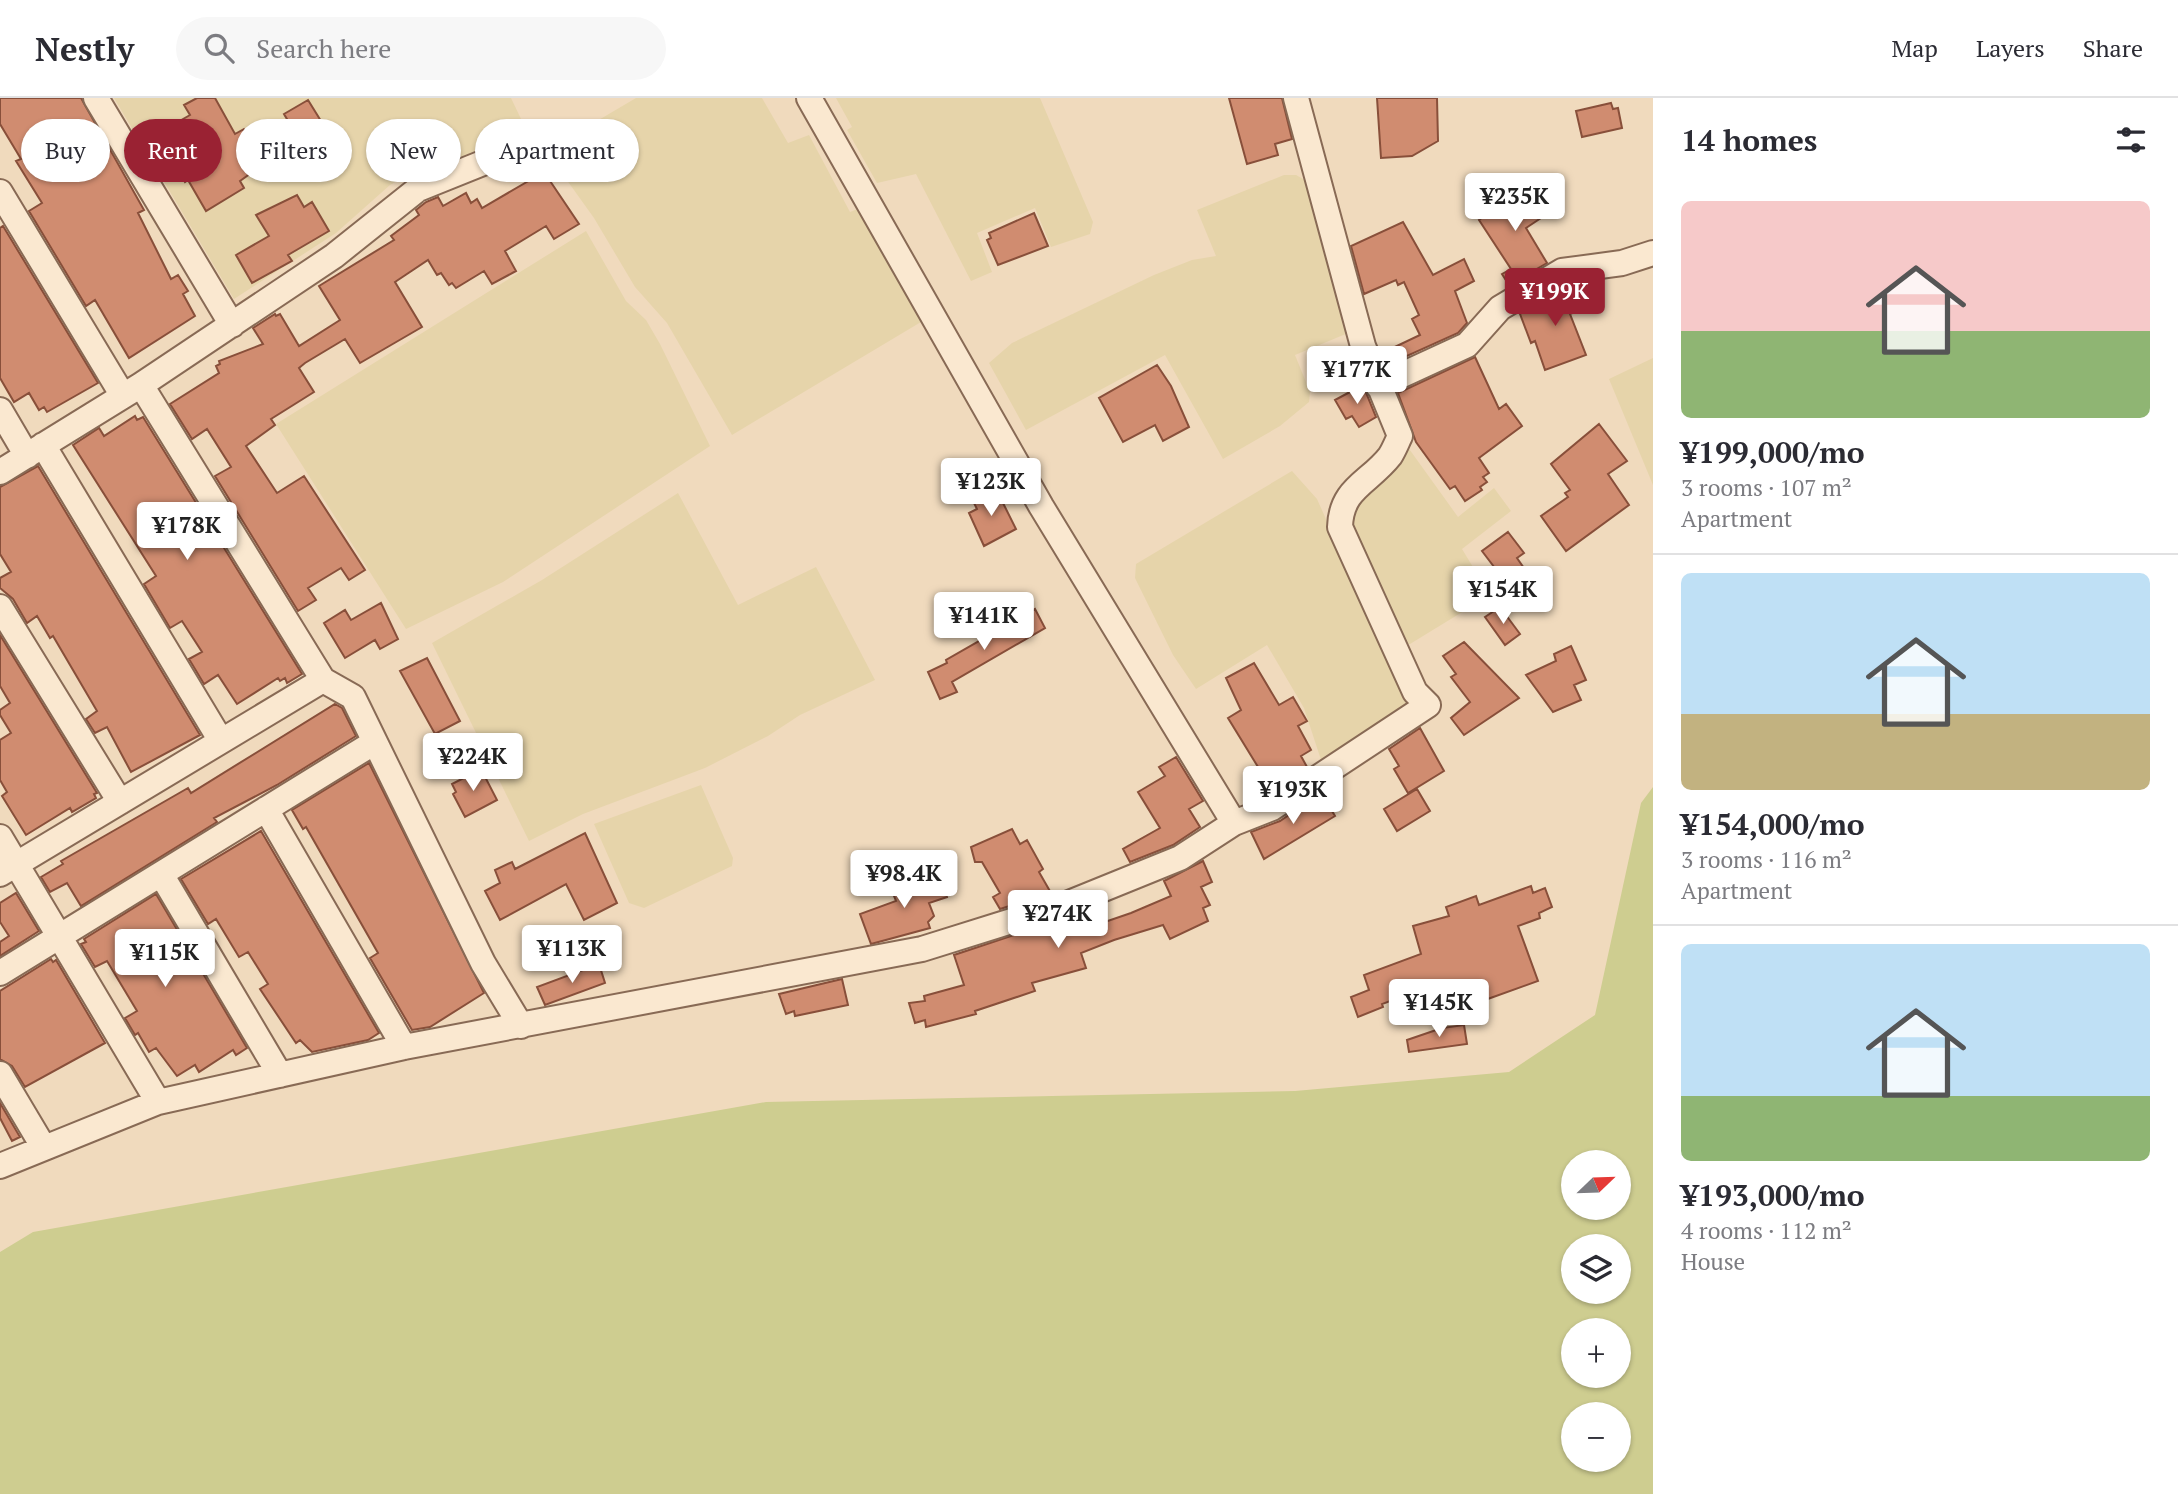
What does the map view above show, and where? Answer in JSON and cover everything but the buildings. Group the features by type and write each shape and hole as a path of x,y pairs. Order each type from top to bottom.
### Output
{"street":[{"path":"96,98 232,325"},
{"path":"809,98 1041,506 1234,823"},
{"path":"0,1166 158,1102 404,1047 922,948 1069,904 1180,858 1234,823 1272,808 1427,705 1415,692 1340,527 1340,510 1351,492 1390,456 1400,436 1363,346 1296,98"},
{"path":"0,472 132,391 334,256 418,189 475,166"},
{"path":"0,192 323,680 353,697 483,963 521,1026"},
{"path":"1378,386 1468,345 1500,308 1562,271 1622,263 1653,253"},
{"path":"0,410 35,450 221,741"},
{"path":"0,607 120,802"},
{"path":"8,869 323,680"},
{"path":"0,973 375,742"},
{"path":"266,809 404,1047"},
{"path":"0,837 8,869 59,936 158,1102"},
{"path":"161,874 280,1075"},
{"path":"0,1074 44,1148"}],"shaded area":[{"path":"114,98 511,98 521,119 475,119 475,151 461,157 461,119 366,119 366,182 395,182 336,233 234,299 164,182 222,182 222,119 127,119"},
{"path":"636,98 762,98 788,143 809,135 850,212 865,206 926,319 732,435 667,323 635,287 594,218 568,182 639,182 639,119 600,119"},
{"path":"836,98 1040,98 1093,222 1090,234 1051,247 1035,208 977,233 992,272 971,281 916,174 877,183 847,130 852,127"},
{"path":"1284,175 1296,175 1305,180 1313,192 1353,331 1295,355 1310,392 1309,402 1280,426 1223,459 1165,355 1026,430 989,363 1012,343 1154,275 1192,260 1216,256 1197,210"},
{"path":"586,231 626,301 646,320 660,344 710,446 503,582 406,629 276,424"},
{"path":"1653,358 1653,485 1609,379"},
{"path":"1407,446 1458,517 1494,488 1511,511 1462,549 1490,595 1410,644 1402,644 1347,522 1348,512"},
{"path":"1292,471 1317,499 1409,705 1323,766 1304,708 1267,645 1196,689 1173,655 1135,578 1136,564"},
{"path":"678,493 738,605 816,567 875,680 800,715 768,736 705,768 583,814 529,841 432,643 542,580"},
{"path":"701,785 733,858 732,866 644,908 629,903 594,824"},
{"path":"1653,787 1653,1494 0,1494 0,1252 33,1232 766,1102 1295,1091 1509,1072 1595,1015 1641,803"}]}
